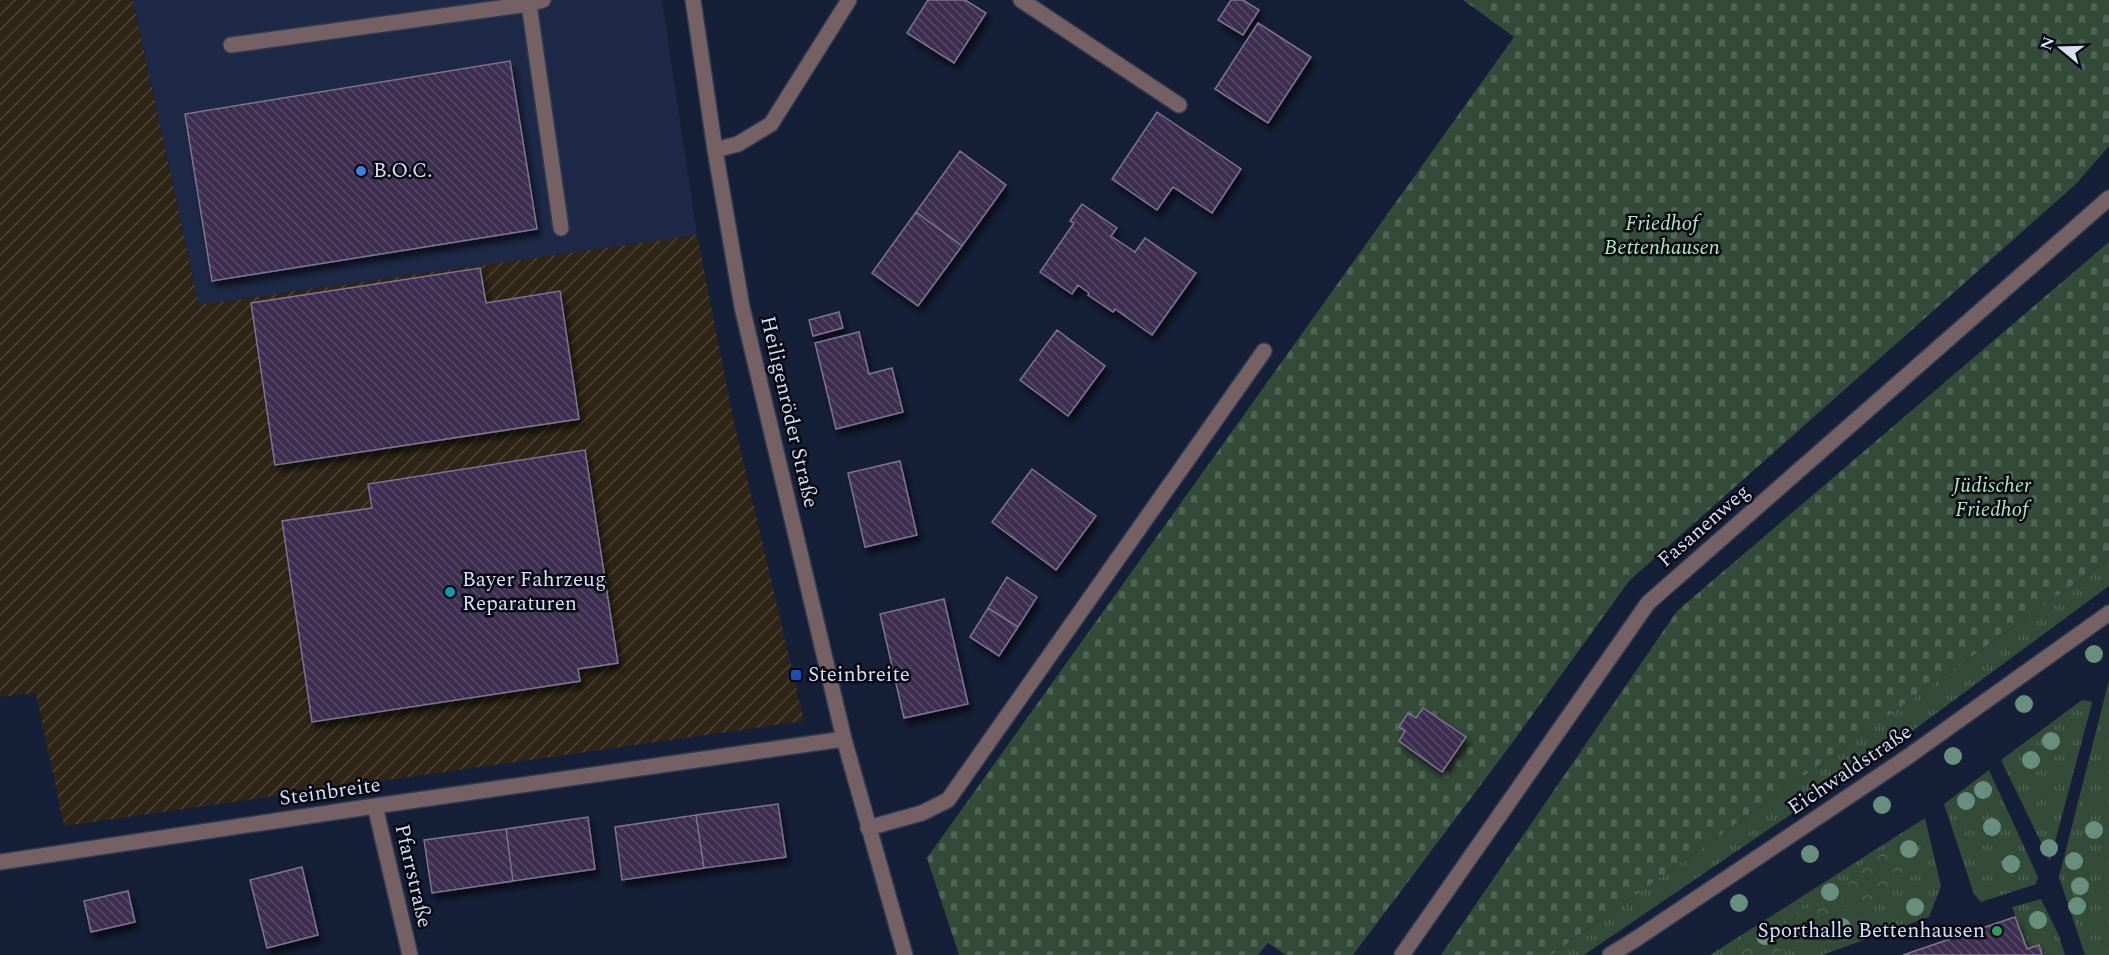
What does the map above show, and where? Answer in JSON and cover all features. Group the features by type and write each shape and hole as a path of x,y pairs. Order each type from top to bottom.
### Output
{"street":[{"name":"Heiligenröder Straße","path":"693,0 715,150 742,307 844,739 905,955"},
{"path":"715,150 738,144 771,124 849,0"},
{"path":"1021,0 1179,105"},
{"path":"231,45 536,2 561,228"},
{"name":"Fasanenweg","path":"1402,955 1648,603 2109,198"},
{"path":"868,828 922,813 948,800 1264,351"},
{"name":"Eichwaldstraße","path":"1610,955 1906,758 2109,613"},
{"name":"Steinbreite","path":"0,862 844,739"},
{"name":"Pfarrstraße","path":"375,806 410,955"}],"shaded area":[{"path":"0,0 133,0 199,305 697,235 732,413 804,721 64,826 36,693 0,697"},
{"path":"133,0 662,0 697,235 199,305"}],"green space":[{"name":"Friedhof Bettenhausen","path":"1463,0 2109,0 2109,146 2076,184 1629,581 1507,750 1353,955 1286,955 1268,943 1258,955 959,955 927,858 1514,37"},
{"name":"Jüdischer Friedhof","path":"2109,242 2109,559 1551,955 1441,955 1677,611"},
{"path":"2109,559 2109,586 1896,743 1584,955 1551,955"},
{"path":"2109,680 2109,955 2085,955 2059,877"},
{"path":"2082,700 2092,703 2050,861 2001,760"},
{"path":"1989,770 2038,877 2036,884 1981,902 1974,894 1944,804"},
{"path":"1925,818 1941,886 1929,917 1822,955 1710,955"},
{"path":"1897,846 1905,854 1908,865 1900,881 1872,900 1849,908 1829,921 1809,945 1781,951 1779,955 1723,955 1734,946 1745,943 1753,948 1776,941 1791,914 1809,907 1835,903 1845,895 1853,872 1878,851"},
{"path":"2041,899 2059,936 2065,955 2042,955 2039,945 2027,949 2012,907"}],"building":[{"path":"928,0 965,0 986,13 954,63 907,33"},
{"path":"1231,0 1243,0 1259,10 1243,35 1218,20"},
{"path":"1258,23 1311,57 1268,123 1215,89"},
{"name":"B.O.C.","path":"510,61 537,229 212,281 185,114"},
{"path":"1157,112 1241,169 1212,213 1173,187 1157,210 1112,179"},
{"path":"960,151 1006,185 962,246 916,212"},
{"path":"1082,204 1117,228 1111,236 1135,252 1145,238 1196,273 1152,335 1115,309 1113,312 1088,295 1089,293 1078,285 1072,294 1040,272 1074,223 1070,221"},
{"path":"916,212 962,246 918,306 872,273"},
{"path":"480,268 486,303 560,291 579,419 275,465 251,303"},
{"path":"839,312 843,328 813,336 809,320"},
{"path":"1057,330 1105,366 1068,416 1020,380"},
{"path":"859,332 869,374 892,368 903,412 836,429 815,343"},
{"name":"Bayer Fahrzeug Reparaturen","path":"585,450 618,663 578,669 580,681 312,722 282,521 372,508 368,484"},
{"path":"900,461 917,535 865,547 848,473"},
{"path":"1032,469 1096,516 1056,570 992,522"},
{"path":"1007,577 1037,597 1018,627 988,608"},
{"path":"944,599 968,704 904,718 880,614"},
{"path":"988,608 1018,627 999,656 970,637"},
{"path":"1423,708 1466,737 1442,772 1399,741 1405,731 1399,727 1408,713 1416,718"},
{"path":"778,804 786,857 704,868 696,815"},
{"path":"696,815 704,868 622,880 615,827"},
{"path":"588,817 595,869 513,881 506,829"},
{"path":"506,829 513,881 432,893 424,840"},
{"path":"302,867 318,935 267,948 250,880"},
{"path":"128,891 135,922 91,932 84,901"},
{"name":"Sporthalle Bettenhausen","path":"2015,917 2027,949 2039,945 2042,955 1903,955"}],"place":[{"name":"B.O.C.","path":"361,171"},
{"name":"Bayer Fahrzeug Reparaturen","path":"450,592"},
{"name":"Steinbreite","path":"796,675"},
{"name":"Sporthalle Bettenhausen","path":"1997,931"}]}
